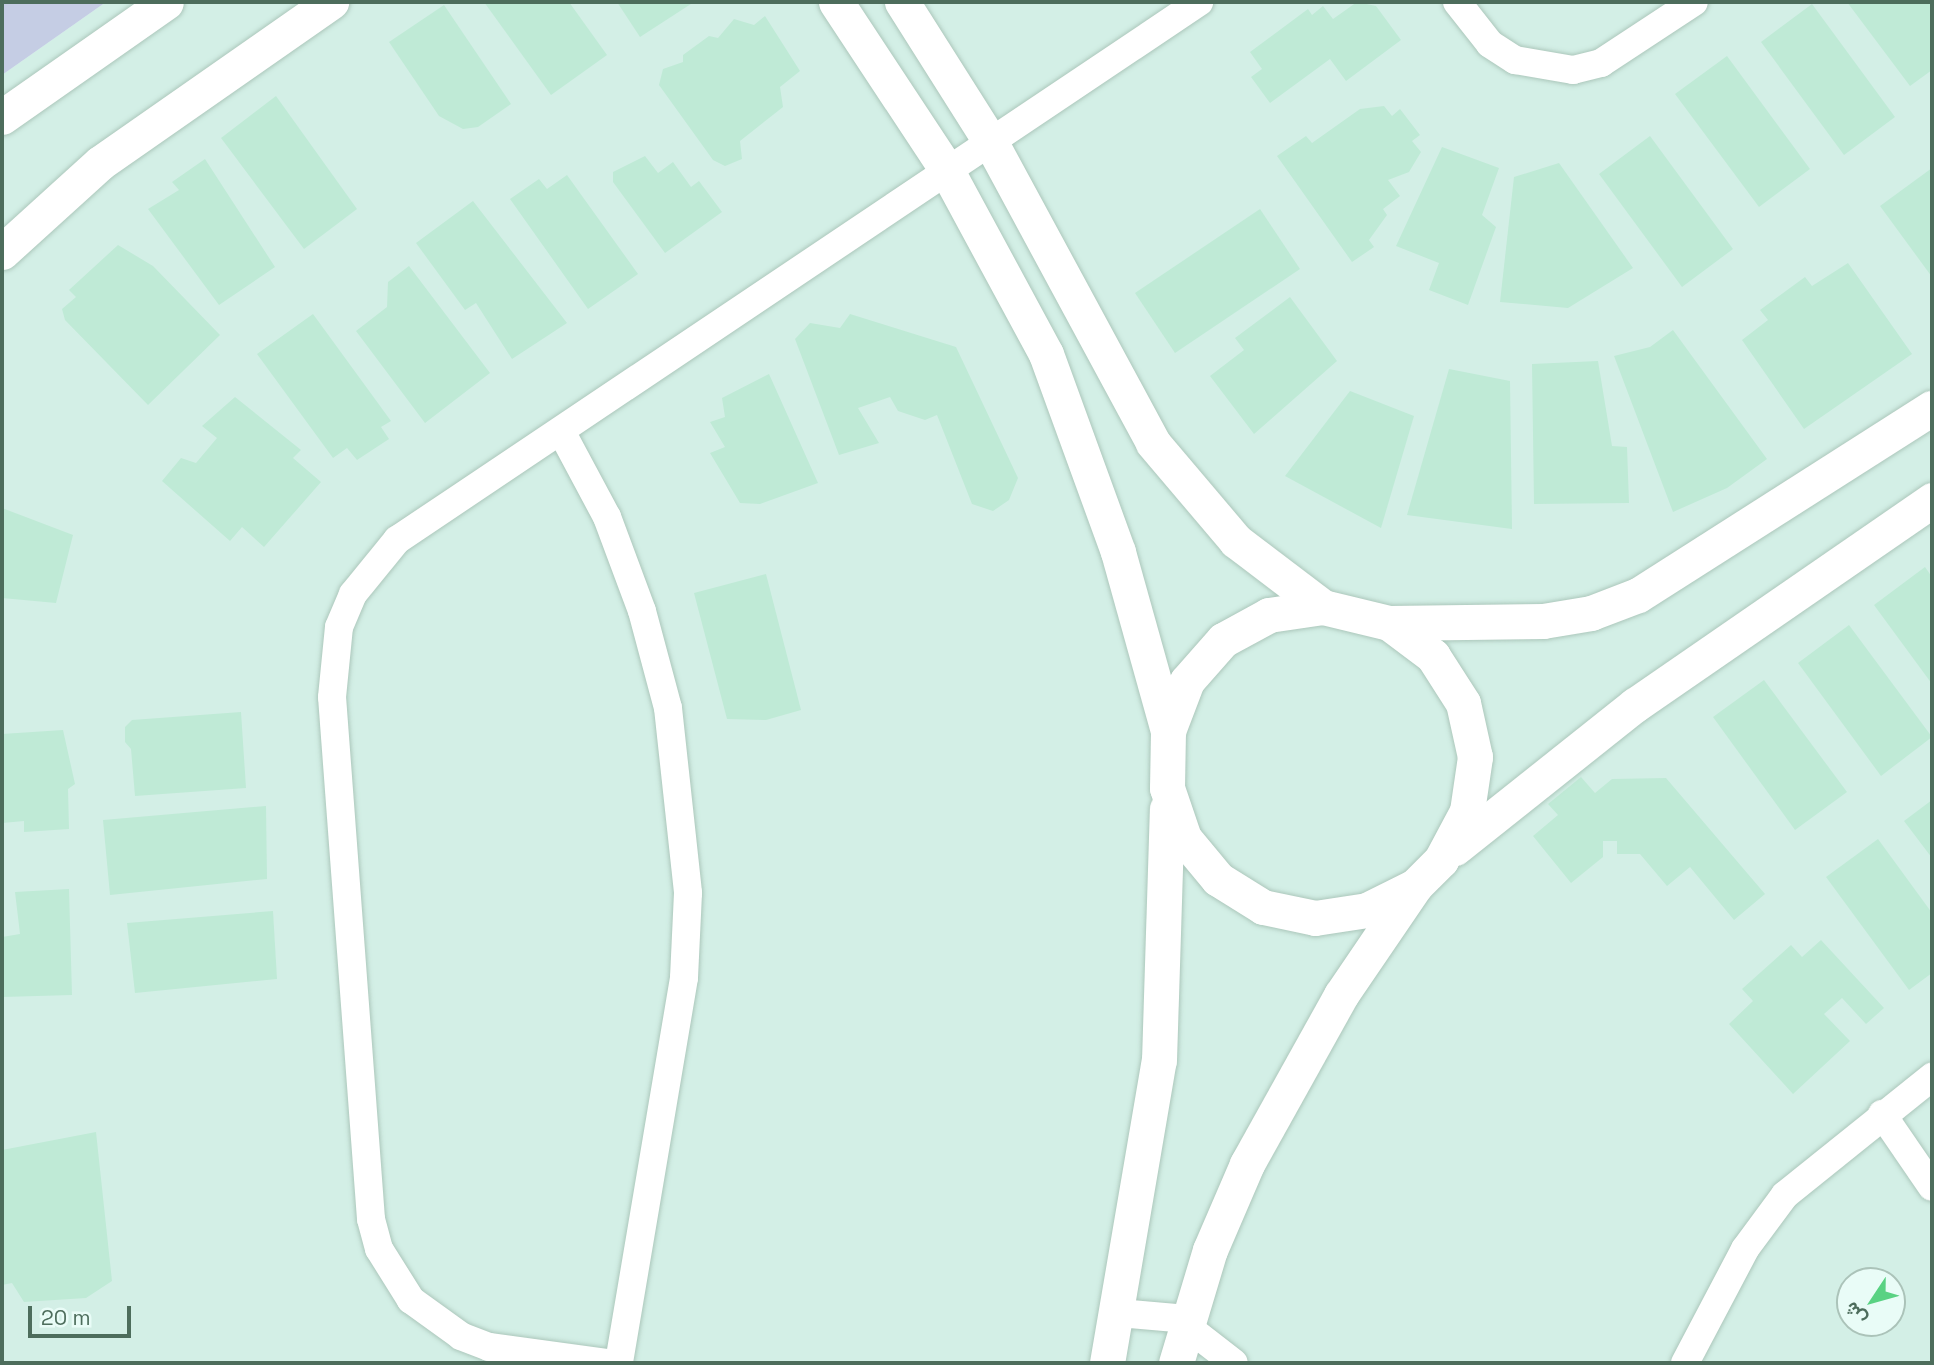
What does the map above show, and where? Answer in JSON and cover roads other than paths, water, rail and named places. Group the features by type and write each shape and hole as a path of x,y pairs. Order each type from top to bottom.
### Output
{"street":[{"path":"2,117 166,2"},
{"path":"2,252 100,163 331,2"},
{"path":"836,2 946,169 1020,301 1068,409 1118,552 1167,731 1160,1059 1119,1313 1107,1363"},
{"path":"902,2 990,141 1153,443 1237,541 1322,607"},
{"path":"608,1363 489,1347 461,1336 411,1300 379,1249 370,1209 332,697 339,627 373,565 397,540 946,169 1199,2"},
{"path":"1457,2 1490,44 1515,60 1573,71 1601,63 1694,2"},
{"path":"1167,731 1187,681 1223,640 1269,615 1322,607 1389,623 1543,621 1591,613 1638,595 1932,408"},
{"path":"561,431 607,517 642,611 668,708 688,893 679,1014 619,1363"},
{"path":"1176,1363 1186,1322 1247,1164 1341,995 1415,886 1441,860 1636,705 1932,500"},
{"path":"1389,623 1433,656 1463,703 1475,757 1467,811 1441,860"},
{"path":"1167,788 1184,838 1209,869 1264,907 1315,918 1354,912 1415,886"},
{"path":"1685,1363 1745,1249 1785,1195 1882,1114 1932,1077"},
{"path":"1882,1114 1932,1186"},
{"path":"1119,1313 1158,1313 1186,1322 1234,1363"}]}
